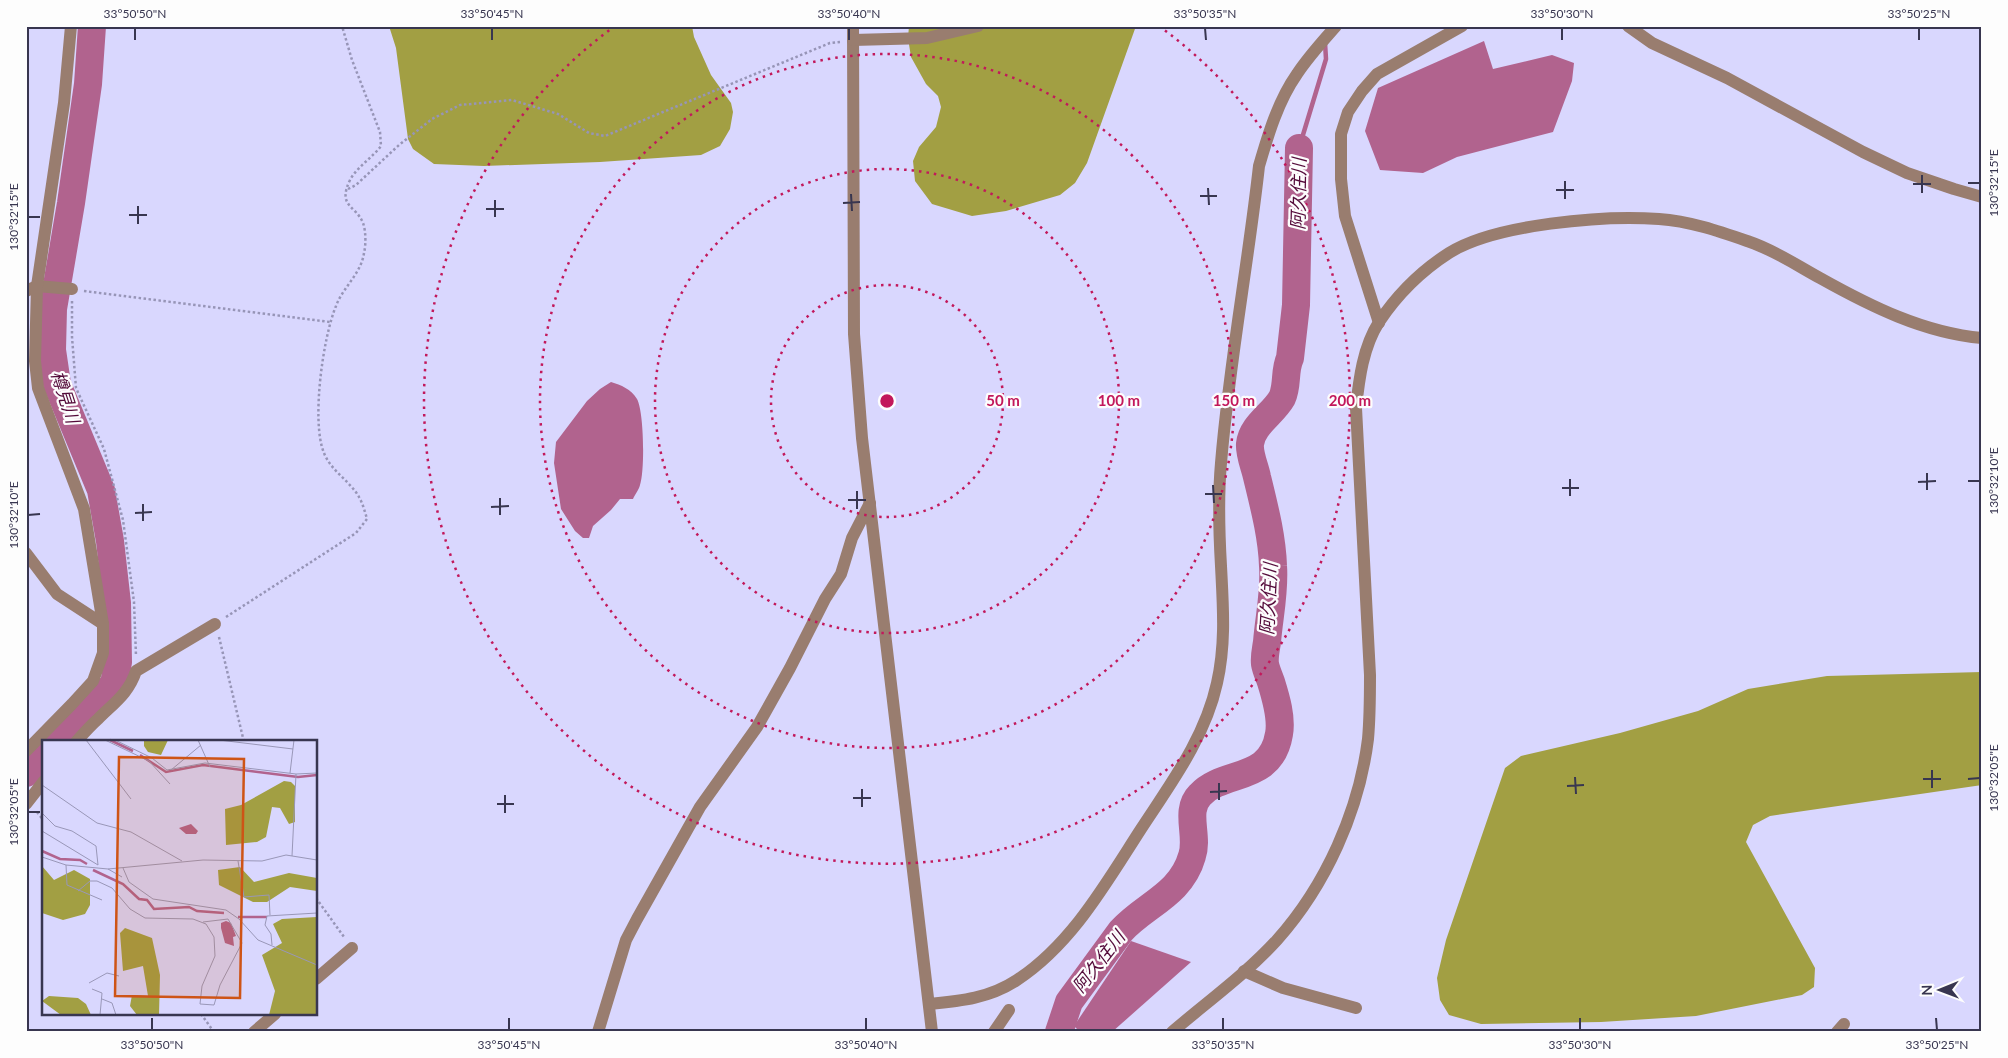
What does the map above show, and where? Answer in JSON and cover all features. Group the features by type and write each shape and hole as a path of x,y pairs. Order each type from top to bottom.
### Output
{"street":[{"path":"26,751 93,680 103,653 103,624 84,509 38,388 35,361 36,288 63,112 71,26"},
{"path":"853,26 854,334 862,438 932,1032"},
{"path":"853,40 927,38 978,26"},
{"path":"929,1004 970,1000 998,991 1020,978 1048,956 1064,939 1119,864 1192,750 1204,725 1216,686 1223,642 1224,608 1219,515 1221,464 1259,166 1269,133 1284,96 1312,52 1336,26"},
{"path":"1379,323 1345,216 1341,179 1341,134 1348,112 1362,91 1377,74 1462,26"},
{"path":"1628,26 1652,43 1727,78 1863,152 1908,173 1954,190 1982,197"},
{"path":"1172,1032 1244,971 1277,939 1322,877 1350,813 1360,778 1368,732 1370,674 1356,408 1359,379 1365,356 1379,323 1409,285 1450,253 1497,234 1553,224 1609,218 1660,219 1698,226 1752,242 1887,313 1964,336 1982,338"},
{"path":"36,288 72,289"},
{"path":"598,1032 626,940 633,926 700,806 757,727 790,668 825,598 841,574 852,538 870,502"},
{"path":"26,553 58,594 103,624"},
{"path":"78,740 97,719 121,699 133,681 136,671 216,624"},
{"path":"26,804 42,784"},
{"path":"318,977 352,948"},
{"path":"1244,971 1283,988 1356,1008"},
{"path":"994,1032 1009,1010"},
{"path":"254,1032 273,1016"}],"path":[{"path":"244,740 216,624 356,532 367,519 359,497 334,469 324,452 319,425 321,374 330,322 345,288 359,270 364,253 365,234 363,222 346,202 347,190 350,180 381,146 381,138 352,60 342,26"},
{"path":"347,190 356,185 399,145 432,119 460,105 512,100 558,114 589,133 605,136 830,43 853,40"},
{"path":"136,671 134,602 123,520 104,449 76,388 72,337 72,289 330,322"},
{"path":"318,901 352,948"},
{"path":"202,1016 214,1032"}],"shaded area":[{"path":"389,26 692,26 694,37 711,75 731,103 733,112 730,129 720,146 701,155 600,162 484,166 434,164 413,149 408,139 396,48"},
{"path":"909,26 1136,26 1087,163 1075,183 1060,195 1006,211 972,216 932,204 915,181 913,161 919,147 936,127 941,107 938,96 926,84 911,57 908,38"},
{"path":"1484,41 1493,69 1552,55 1574,63 1572,81 1553,132 1457,157 1423,173 1380,170 1365,131 1378,88"},
{"path":"611,382 629,390 637,399 641,416 643,441 642,478 633,499 620,499 593,526 589,538 583,538 575,531 561,509 554,463 556,442 587,401"},
{"path":"1982,672 1982,785 1770,816 1753,825 1746,842 1815,968 1814,987 1802,995 1696,1016 1601,1022 1481,1024 1449,1015 1440,1000 1437,978 1446,940 1505,768 1521,756 1620,733 1698,711 1748,689 1827,676"},
{"path":"1131,941 1191,962 1112,1032 1080,1032 1074,1026"}],"waterway":[{"name":"樽見川","path":"59,740 114,684 118,662 117,603 110,541 101,490 57,384 52,350 53,309 88,84 92,26"},
{"name":"阿久住川","path":"1299,148 1326,59 1325,43"},
{"name":"阿久住川","path":"1059,1032 1069,1002 1121,931 1180,881 1187,869 1194,848 1192,816 1195,801 1210,787 1257,768 1267,761 1274,750 1279,734 1278,708 1265,661 1273,585 1271,544 1250,444 1259,425 1282,398 1290,358 1296,305 1299,148"},
{"name":"樽見川","path":"26,773 42,757"}]}
